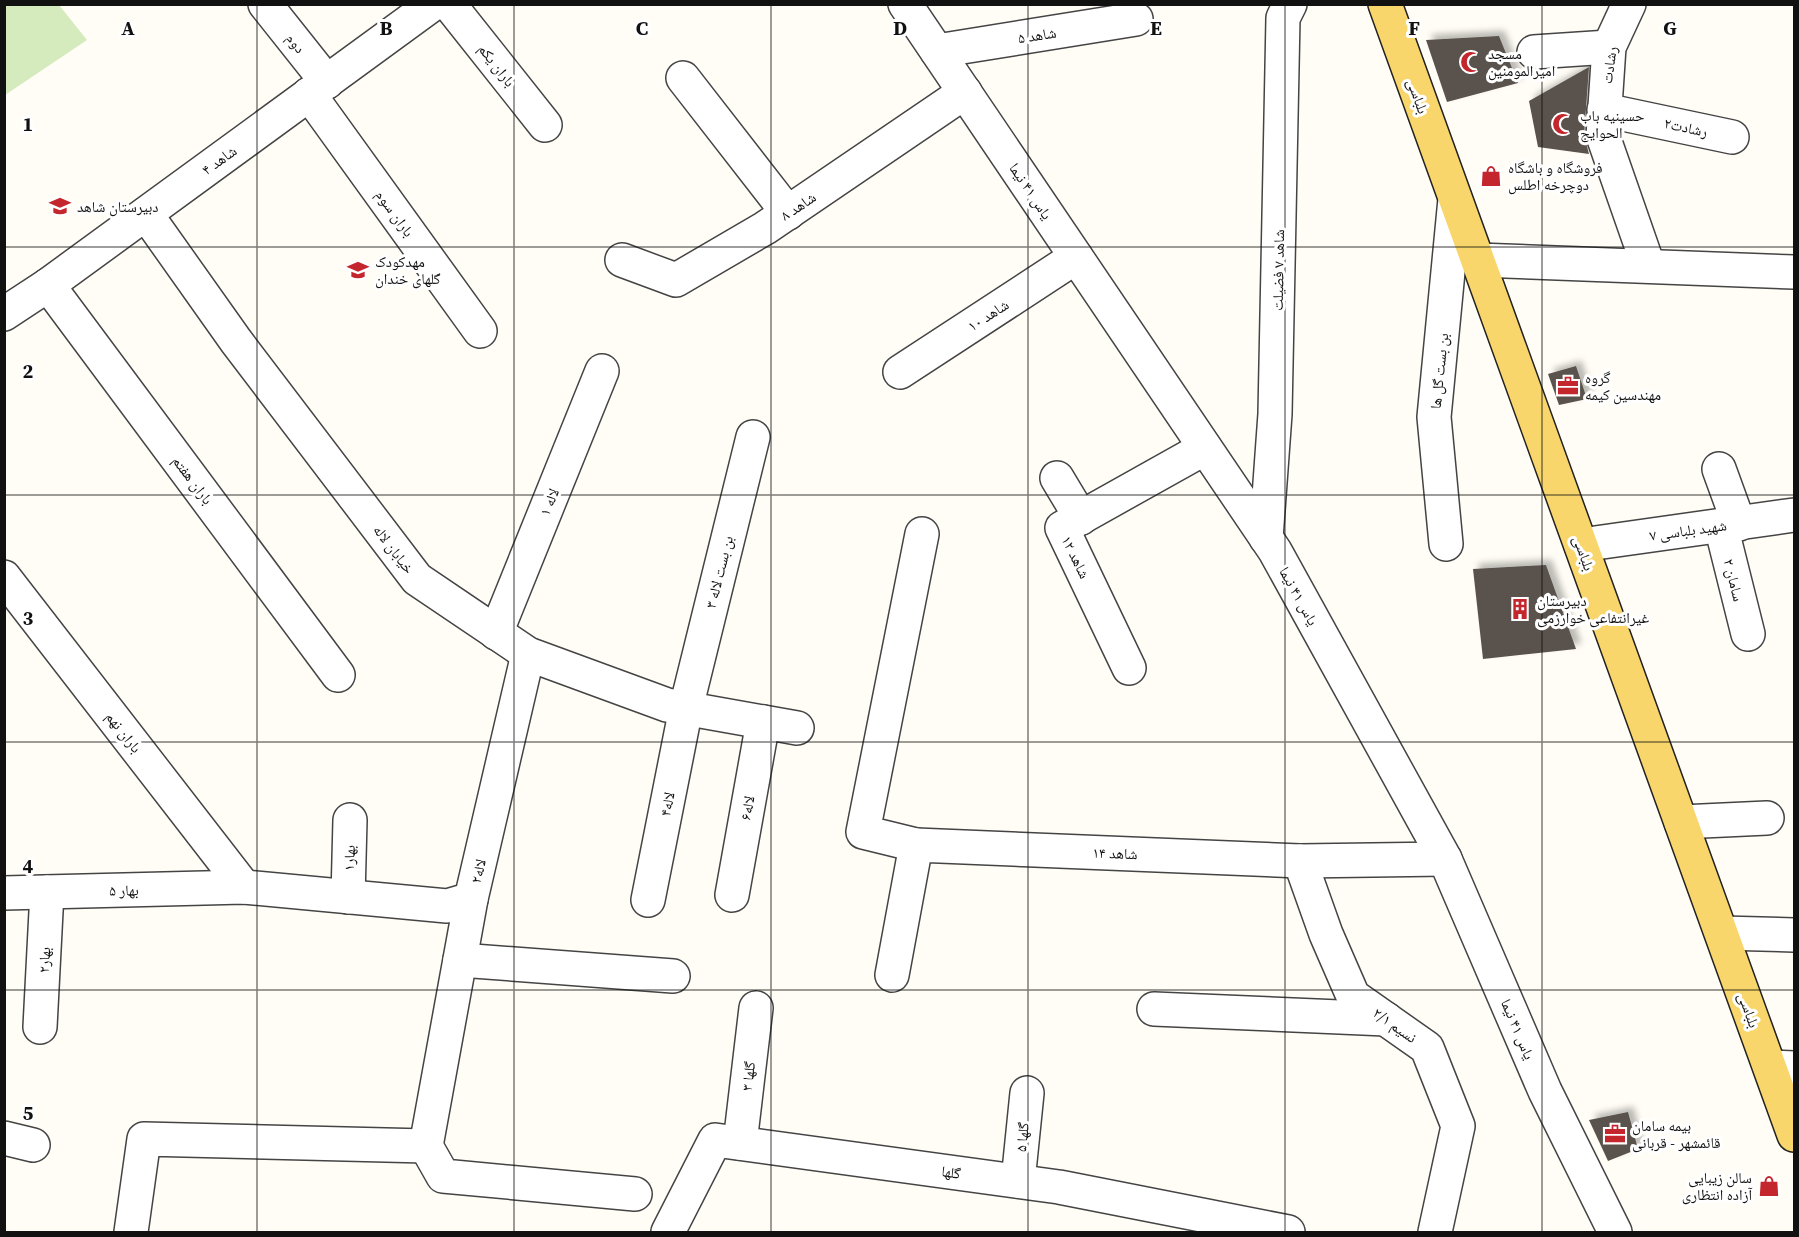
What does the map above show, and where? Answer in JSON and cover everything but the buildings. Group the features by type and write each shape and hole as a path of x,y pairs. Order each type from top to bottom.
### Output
{"main road":[{"name":"بلباسی","path":"1385,4 1722,933 1782,1068 1794,1135"}],"street":[{"name":"دوم","path":"266,4 318,88"},
{"name":"شاهد ۴","path":"4,314 48,285 433,4"},
{"name":"باران یکم","path":"449,4 545,125"},
{"name":"یاس ۴۱ نیما","path":"905,4 1266,538 1445,859 1545,1091 1615,1233"},
{"name":"شاهد ۷ فضیلت","path":"1266,538 1275,414 1283,18 1290,4"},
{"name":"رشادت","path":"1629,4 1609,47 1603,136 1648,265"},
{"name":"شاهد ۵","path":"937,51 1136,19"},
{"path":"1534,52 1609,47"},
{"path":"683,78 788,213"},
{"name":"باران سوم","path":"318,88 480,332"},
{"name":"شاهد ۸","path":"622,260 676,280 765,228 965,92"},
{"name":"رشادت۲","path":"1604,110 1732,136"},
{"name":"بن بست گل ها","path":"1446,544 1434,417 1455,198"},
{"name":"خیابان لاله","path":"146,213 236,341 417,579 528,654 667,705 797,728"},
{"name":"شاهد ۱۰","path":"900,372 1076,257"},
{"path":"1478,260 1794,272"},
{"name":"باران هفتم","path":"48,285 338,675"},
{"name":"لاله ۱","path":"496,633 602,371"},
{"name":"بن بست لاله ۳","path":"686,708 753,437"},
{"name":"شاهد ۱۲","path":"1129,668 1062,528 1205,448"},
{"name":"سامان ۲","path":"1719,469 1748,634"},
{"path":"1057,478 1081,518"},
{"name":"شهید بلباسی ۷","path":"1581,545 1794,515"},
{"name":"شاهد ۱۴","path":"922,534 863,832 916,845 1300,861 1445,859"},
{"name":"باران نهم","path":"4,577 244,887"},
{"name":"لاله۲","path":"244,887 447,906 471,899 528,654"},
{"name":"لاله۴","path":"648,900 686,708"},
{"name":"لاله۶","path":"732,895 763,722"},
{"path":"1681,822 1767,818"},
{"name":"بهار۱","path":"348,897 350,820"},
{"path":"892,975 916,845"},
{"name":"نسیم ۲/۱","path":"1300,861 1326,934 1353,996 1427,1048 1458,1126 1435,1233"},
{"name":"بهار ۵","path":"4,893 244,887"},
{"name":"بهار۲","path":"40,1027 47,892"},
{"path":"471,899 426,1146 443,1176 635,1194"},
{"path":"1722,933 1794,935"},
{"path":"460,960 673,976"},
{"name":"گلها ۳","path":"740,1143 756,1008"},
{"path":"1154,1009 1386,1019"},
{"name":"گلها ۵","path":"1018,1181 1027,1093"},
{"path":"131,1233 144,1139 426,1146"},
{"name":"گلها","path":"668,1233 715,1140 1059,1186 1187,1223 1288,1233"}],"green space":[{"path":"5,4 59,5 87,40 5,95"}],"place":[{"name":"مسجد امیرالمومنین","path":"1471,62"},
{"name":"حسینیه باب الحوایج","path":"1563,124"},
{"name":"فروشگاه و باشگاه دوچرخه اطلس","path":"1491,176"},
{"name":"دبیرستان شاهد","path":"60,206"},
{"name":"مهدکودک گلهای خندان","path":"358,270"},
{"name":"گروه مهندسین کیمه","path":"1568,386"},
{"name":"دبیرستان غیرانتفاعی خوارزمی","path":"1520,609"},
{"name":"بیمه سامان قائمشهر - قربانی","path":"1615,1134"},
{"name":"سالن زیبایی آزاده انتظاری","path":"1769,1186"}]}
